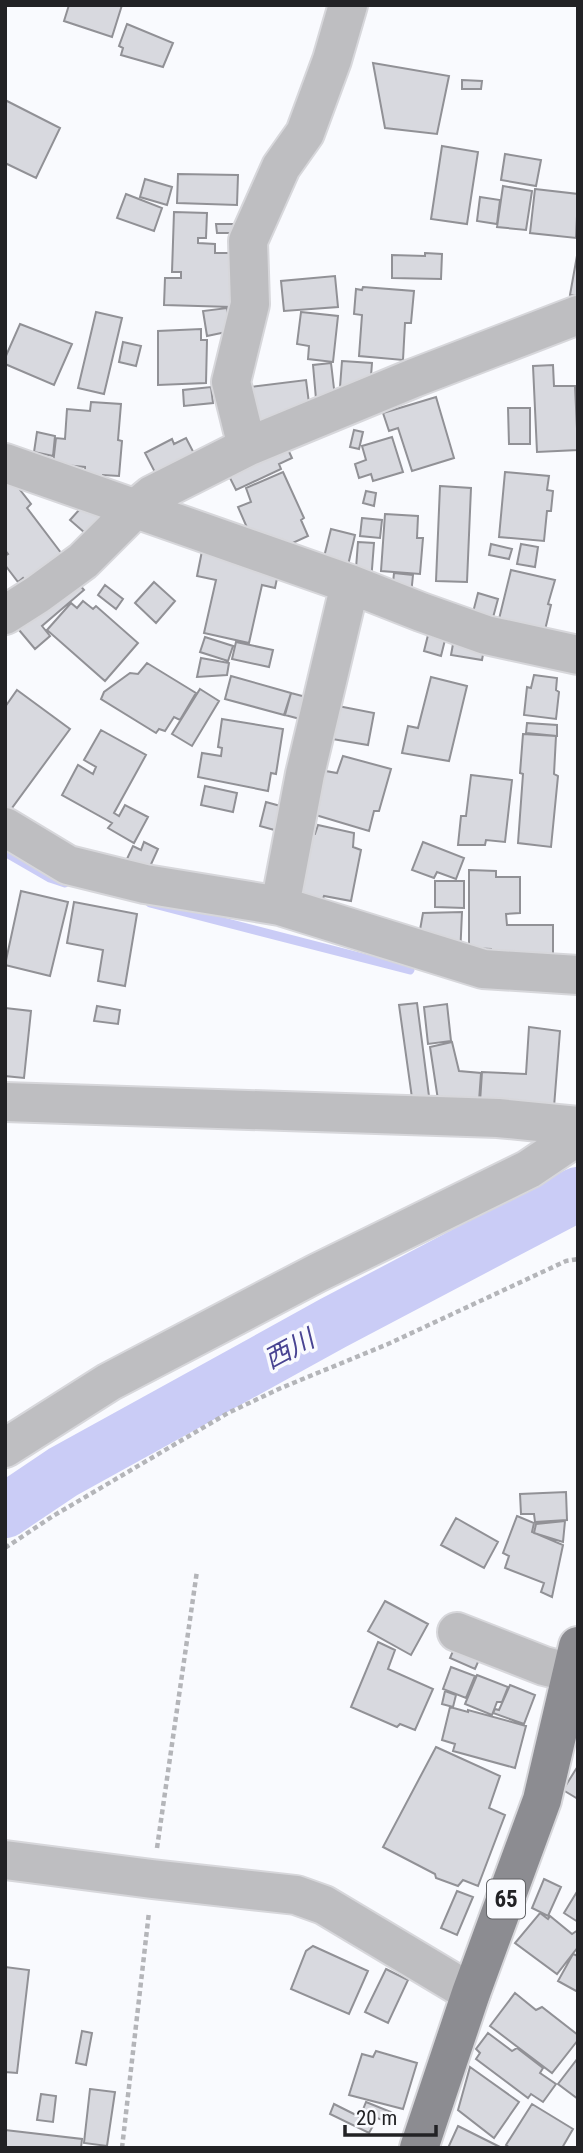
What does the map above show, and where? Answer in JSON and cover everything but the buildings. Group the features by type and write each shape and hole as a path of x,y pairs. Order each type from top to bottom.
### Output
{"main road":[{"name":"65","path":"419,2148 471,1993 542,1800 575,1659"}],"street":[{"path":"247,447 231,382 250,304 248,241 281,167 305,133 348,5"},
{"path":"5,615 83,561 152,495 247,447 414,378 578,315"},
{"path":"5,463 350,584 486,635 578,655"},
{"path":"281,906 305,774 350,584"},
{"path":"5,827 68,865 145,884 281,906 483,969 578,975"},
{"path":"5,1102 498,1118 578,1126"},
{"path":"5,1448 109,1382 317,1273 529,1169 578,1136"},
{"path":"457,1632 544,1666 575,1659"},
{"path":"5,1860 296,1895 324,1905 471,1993"}],"path":[{"path":"5,1548 53,1516 228,1413 387,1344 566,1261 578,1259"}],"waterway":[{"path":"5,852 50,878 65,883"},
{"path":"150,903 410,970"},
{"name":"西川","path":"5,1511 63,1472 333,1323 578,1194"}]}
